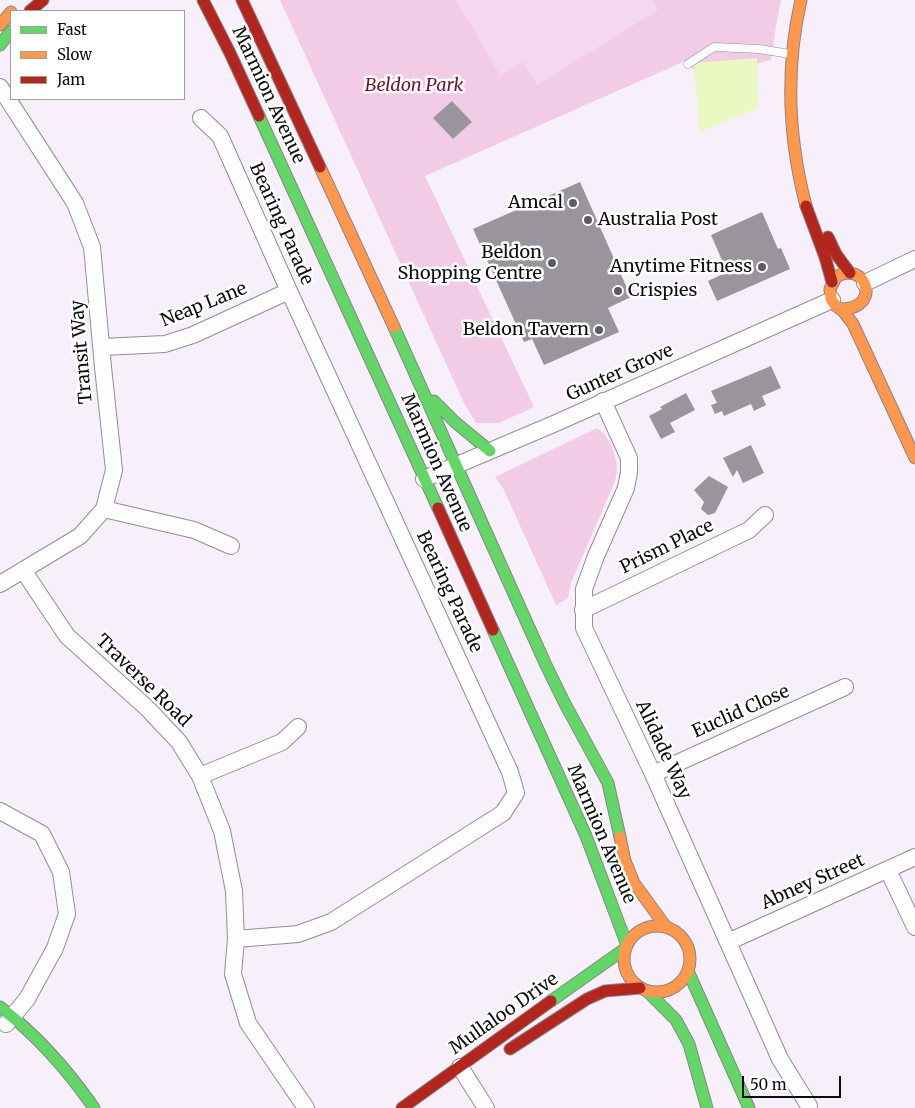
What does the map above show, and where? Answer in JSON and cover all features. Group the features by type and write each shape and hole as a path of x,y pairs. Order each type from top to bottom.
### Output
{"main road":[{"path":"31,10 43,0"},
{"path":"193,0 219,48 230,53"},
{"name":"Marmion Avenue","path":"203,0 230,53 331,272 586,836 626,947"},
{"name":"Marmion Avenue","path":"242,0 424,391 545,663 608,783 625,861 634,883 666,927"},
{"path":"801,0 792,54 790,118 799,176 806,206 825,256 832,282 830,291 837,304 853,324 868,353 915,458"},
{"path":"0,25 10,13"},
{"path":"0,46 10,32"},
{"path":"803,62 801,113 803,140 811,181 818,210 830,244 850,273"},
{"path":"832,282 839,275 850,273 861,277 865,283 867,294 863,307 851,310 837,304"},
{"path":"424,391 455,422 490,451"},
{"path":"643,990 663,992 671,990 684,979 688,971 690,958 687,944 678,934 666,927 651,927 636,933 626,947 624,966 627,975 633,982 676,1020 689,1044 707,1108"},
{"name":"Mullaloo Drive","path":"402,1108 465,1075 626,947"},
{"path":"688,971 749,1108"},
{"name":"Mullaloo Drive","path":"500,1056 572,1007 605,990 643,990"},
{"path":"4,1017 44,1061 67,1091"},
{"path":"4,1017 45,1046 62,1063 94,1108"}],"street":[{"name":"Transit Way","path":"0,87 75,203 92,247 102,347 102,367 114,470 104,509 80,536 0,584"},
{"name":"Bearing Parade","path":"201,118 220,136 289,291 510,772 516,793 504,814 331,922 298,934 236,939"},
{"path":"865,283 915,259"},
{"name":"Neap Lane","path":"102,347 165,344 192,336 289,291"},
{"name":"Gunter Grove","path":"424,479 604,401 837,304"},
{"name":"Alidade Way","path":"604,401 629,458 629,472 626,488 596,556 584,589 584,628 780,1059 810,1106"},
{"path":"104,509 194,530 231,546"},
{"name":"Prism Place","path":"583,610 749,530 765,515"},
{"name":"Traverse Road","path":"23,570 67,636 148,708 179,742 200,776 222,831 234,891 236,939 234,974 248,1023 306,1108"},
{"name":"Euclid Close","path":"652,774 845,687"},
{"path":"200,776 282,742 298,727"},
{"path":"0,810 42,834 61,872 67,914 55,948 28,999 4,1017"},
{"name":"Abney Street","path":"728,942 915,857"},
{"path":"888,870 915,927"},
{"path":"465,1075 486,1108"}],"lane":[{"path":"688,64 714,47 760,49 792,54"}],"green space":[{"name":"Beldon Park","path":"280,0 781,0 771,60 742,67 693,69 685,61 425,176 534,407 499,423 476,423 464,403"},
{"path":"597,428 605,435 614,451 617,463 615,479 571,583 568,598 556,605 503,488 495,477"}],"shaded area":[{"path":"456,0 652,0 658,10 537,85 523,62 500,75"},
{"path":"757,58 758,108 700,132 694,63"}],"building":[{"path":"452,101 472,122 453,139 433,118"},
{"name":"Beldon Shopping Centre","path":"580,182 631,297 608,308 619,332 544,365 532,339 524,342 473,229"},
{"path":"762,212 778,249 781,248 790,269 717,301 708,281 727,272 711,235"},
{"path":"771,366 781,388 762,396 766,405 754,411 751,404 724,416 722,411 715,414 711,405 717,403 711,391"},
{"path":"686,393 695,410 670,423 675,432 661,439 649,416 662,409 660,407"},
{"path":"751,445 764,473 743,483 737,470 733,477 723,458"},
{"path":"709,476 728,487 715,513 708,515 701,509 704,502 694,490"}],"traffic: fast":[{"path":"0,45 10,32"},
{"path":"259,116 438,508"},
{"path":"394,327 545,663 608,783 620,837"},
{"path":"434,401 455,422 490,451"},
{"path":"493,630 586,836 627,945"},
{"path":"551,1001 626,948"},
{"path":"688,971 749,1108"},
{"path":"647,991 676,1020 689,1044 707,1108"},
{"path":"0,1007 51,1054 94,1108"}],"traffic: slow":[{"path":"801,0 792,52 791,103 795,155 806,206"},
{"path":"0,25 10,13"},
{"path":"320,167 394,327"},
{"path":"842,309 855,307 866,294 865,286 855,274 846,273 836,277 830,289 831,299 853,324 915,458"},
{"path":"620,837 625,861 634,883 666,927"},
{"path":"663,926 681,935 688,946 690,959 688,972 681,983 670,990 651,992 633,983 626,972 624,953 633,935 644,928 663,926"}],"traffic: jam":[{"path":"31,10 43,0"},
{"path":"203,0 259,116"},
{"path":"242,0 320,167"},
{"path":"806,206 832,282"},
{"path":"828,237 836,254 850,273"},
{"path":"438,508 493,630"},
{"path":"510,1049 587,999 605,991 640,988"},
{"path":"402,1108 551,1001"}],"place":[{"name":"Amcal","path":"573,203"},
{"name":"Australia Post","path":"588,220"},
{"name":"Beldon Shopping Centre","path":"552,263"},
{"name":"Anytime Fitness","path":"762,267"},
{"name":"Crispies","path":"618,291"},
{"name":"Beldon Tavern","path":"599,330"}]}
